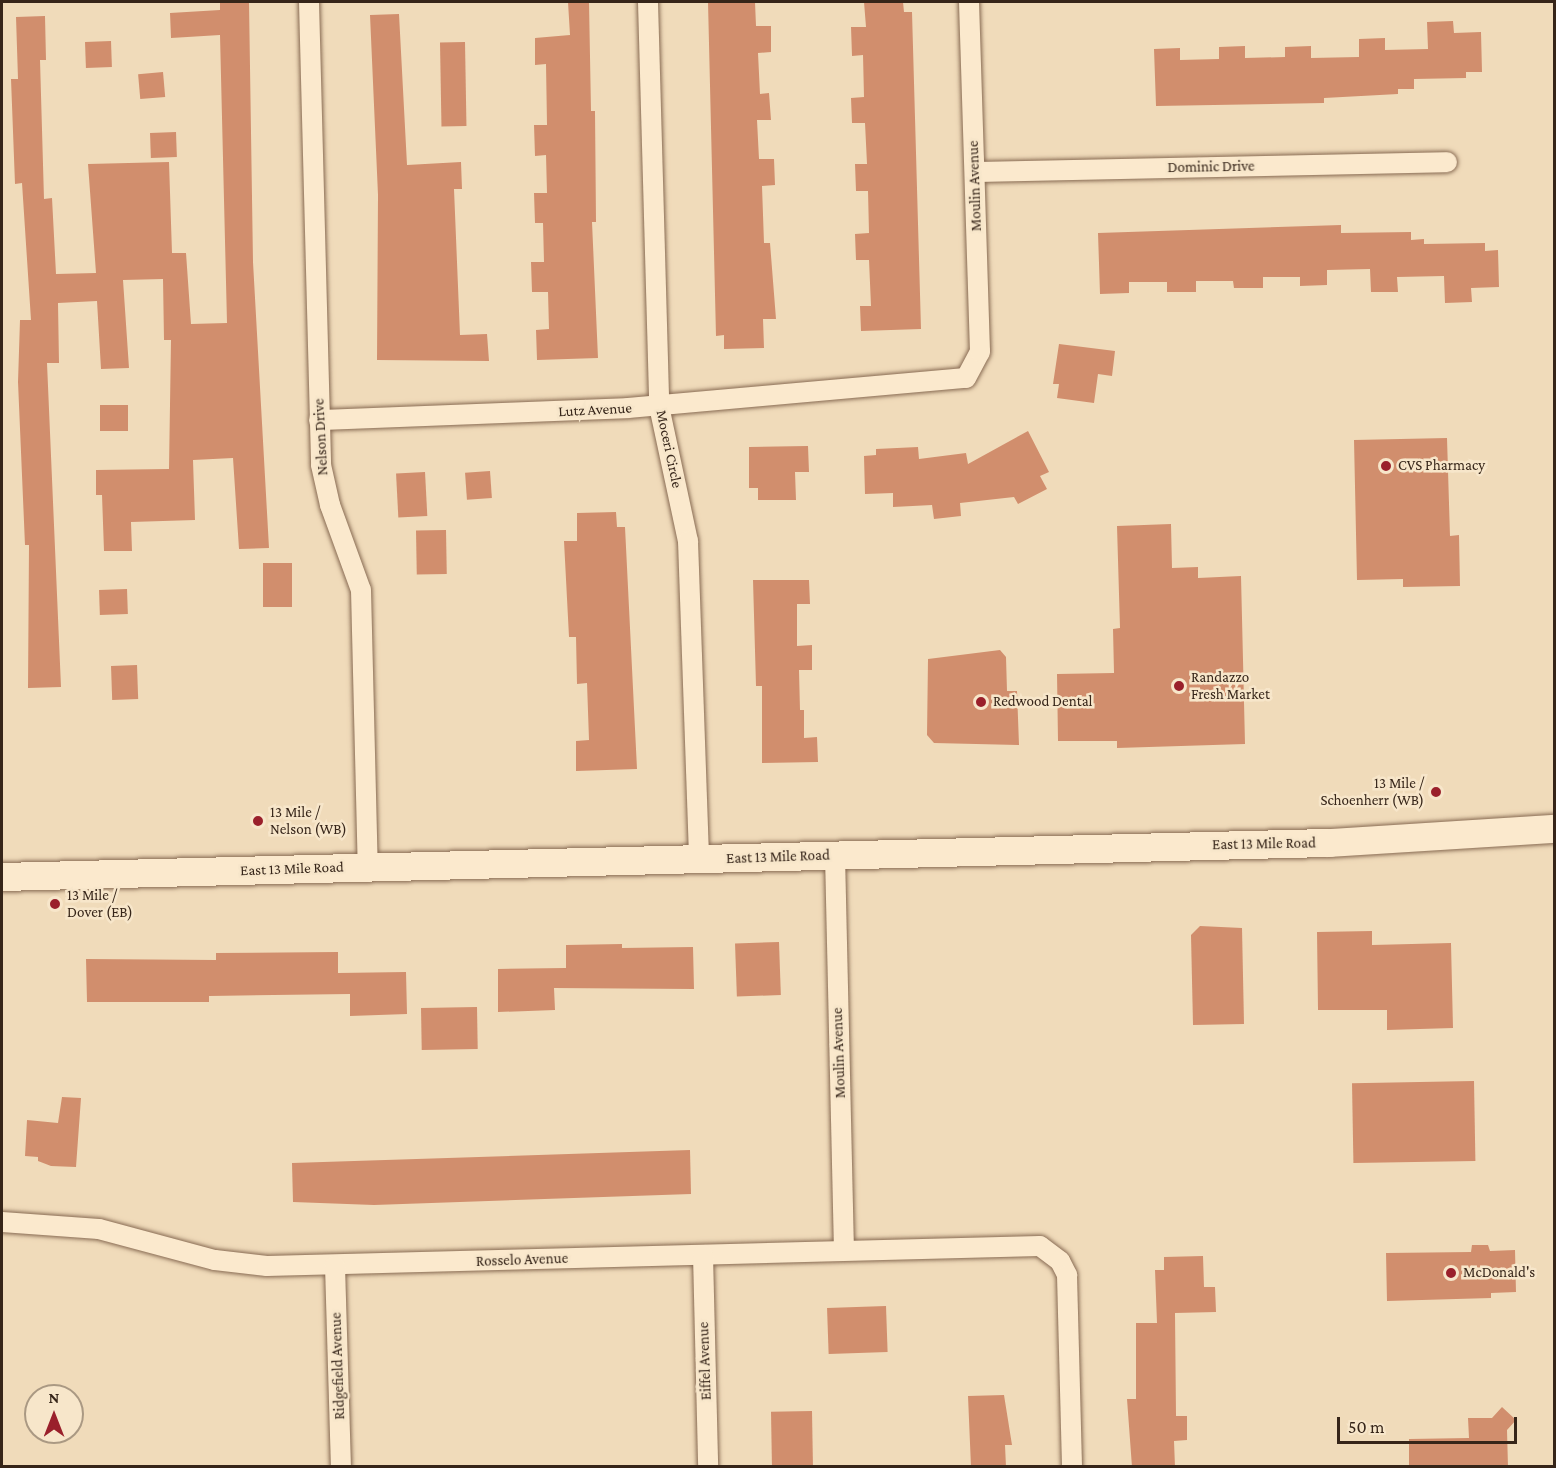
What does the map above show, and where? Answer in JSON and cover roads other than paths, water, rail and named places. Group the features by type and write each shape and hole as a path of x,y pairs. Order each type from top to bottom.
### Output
{"main road":[{"name":"East 13 Mile Road","path":"2,876 1406,840 1554,829"}],"street":[{"name":"Nelson Drive","path":"309,2 319,420 324,482 361,590 368,867"},
{"name":"Moceri Circle","path":"648,2 659,406 688,541 699,859"},
{"name":"Moulin Avenue","path":"969,2 980,352 974,370"},
{"name":"Dominic Drive","path":"975,172 1447,162"},
{"name":"Lutz Avenue","path":"319,420 659,406 952,382 974,370"},
{"name":"Moulin Avenue","path":"835,855 844,1251"},
{"name":"Rosselo Avenue","path":"2,1222 99,1229 232,1263 334,1266 844,1251 1047,1248 1067,1275 1072,1467"},
{"name":"Eiffel Avenue","path":"703,1255 708,1467"},
{"name":"Ridgefield Avenue","path":"334,1266 341,1467"}],"place":[{"name":"CVS Pharmacy","path":"1386,466"},
{"name":"Randazzo Fresh Market","path":"1179,686"},
{"name":"Redwood Dental","path":"981,702"},
{"name":"13 Mile / Schoenherr (WB)","path":"1436,792"},
{"name":"13 Mile / Nelson (WB)","path":"258,821"},
{"name":"13 Mile / Dover (EB)","path":"55,904"},
{"name":"McDonald's","path":"1451,1273"}]}
